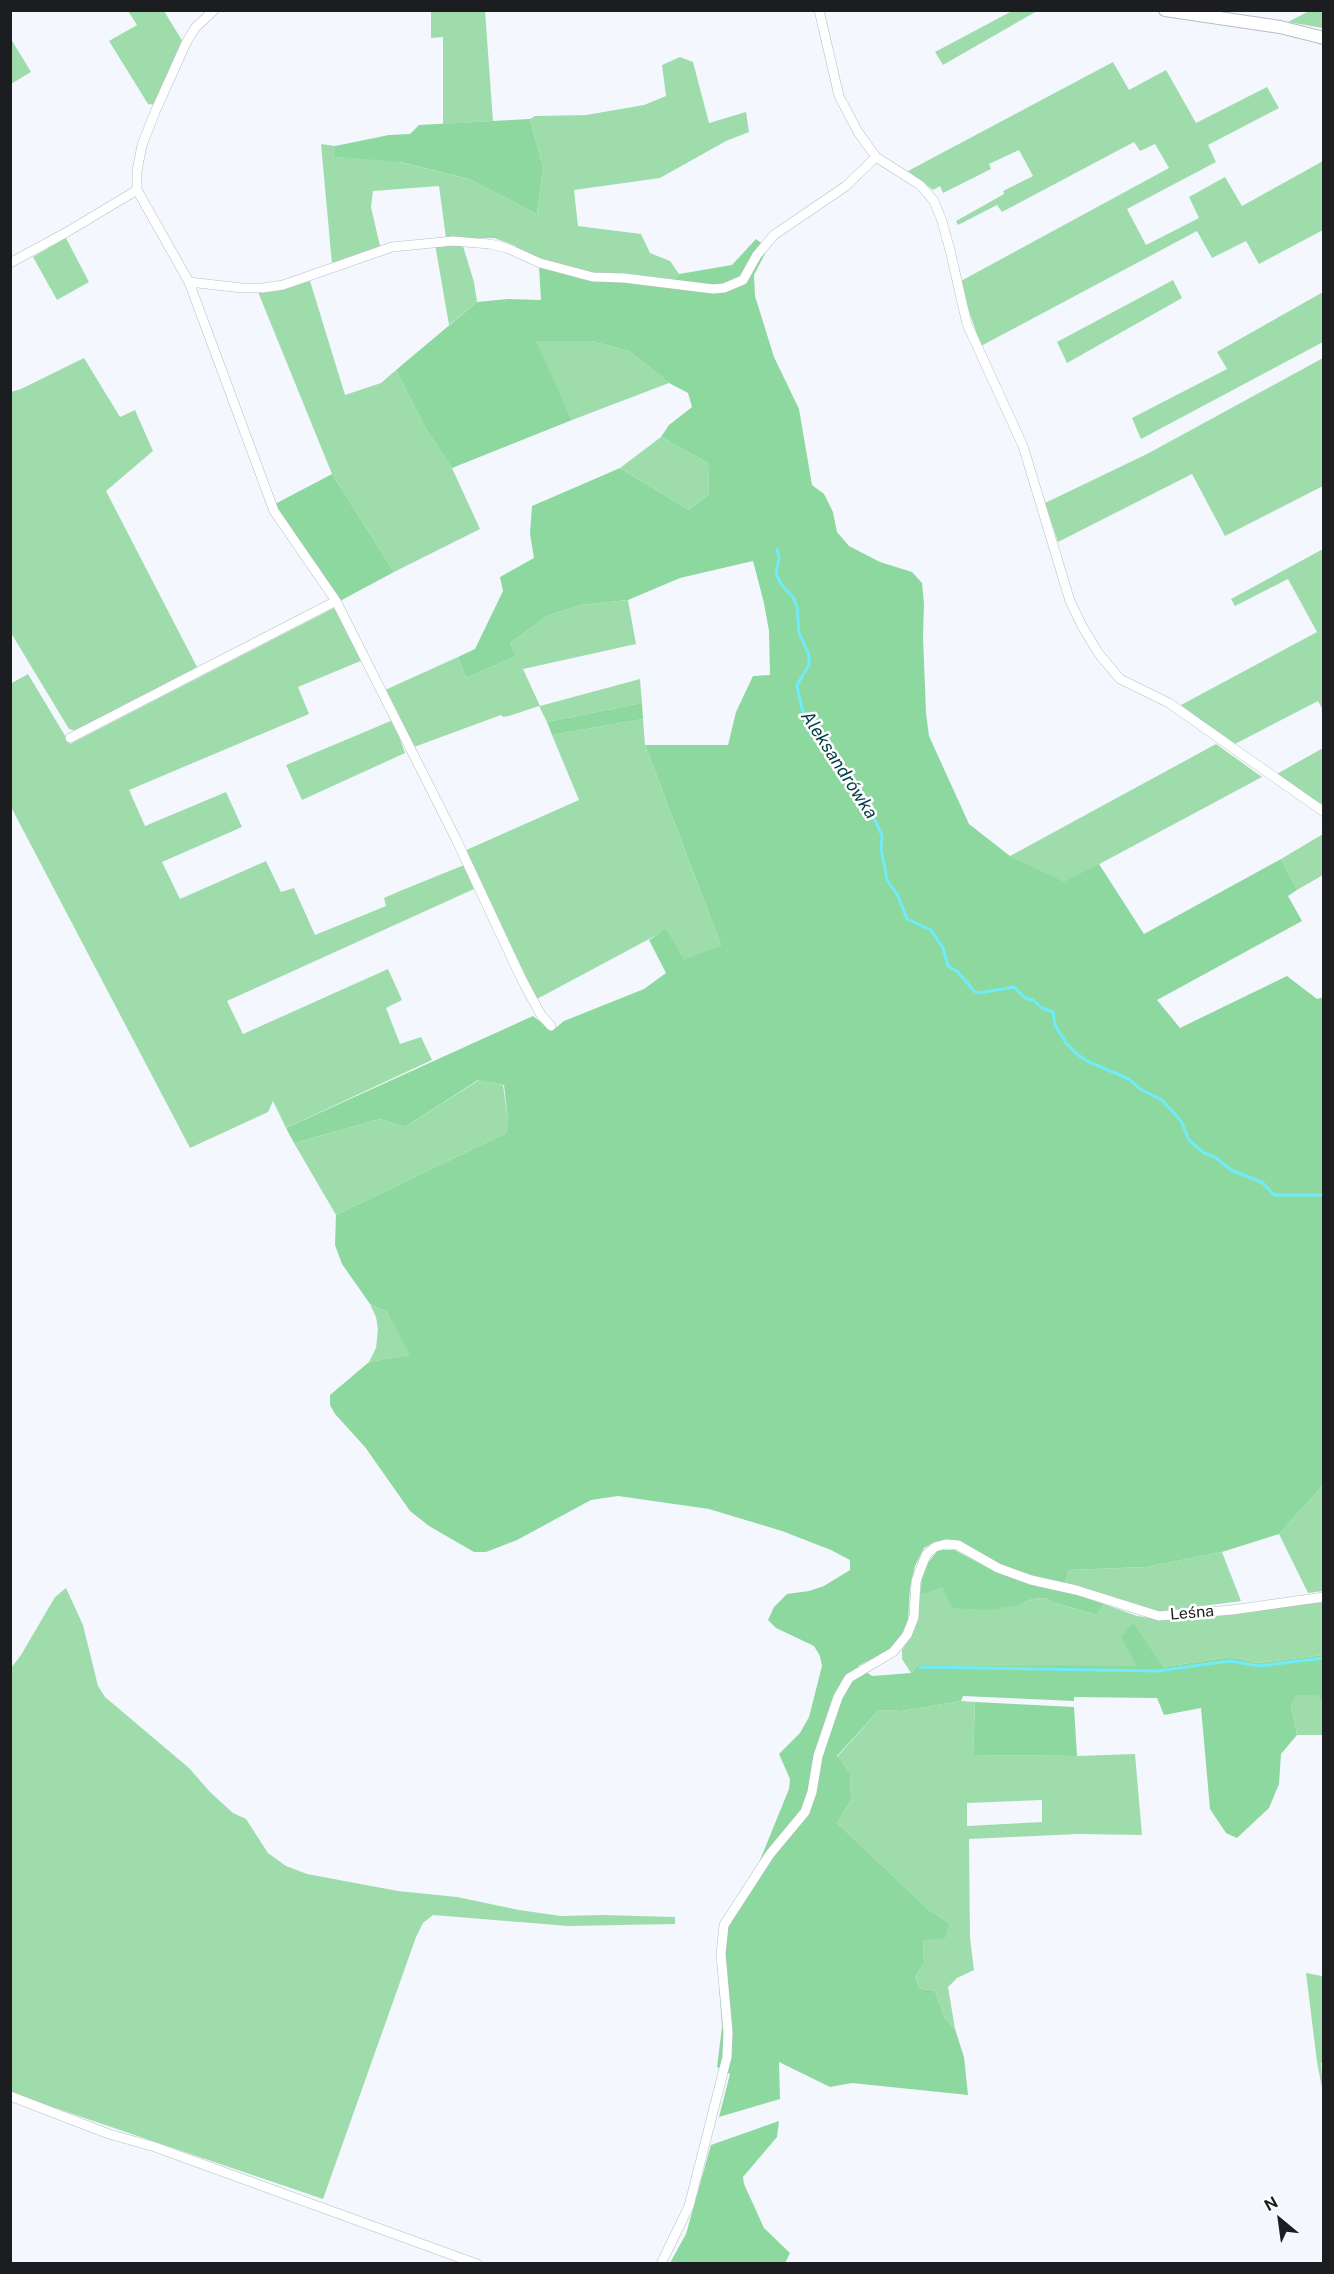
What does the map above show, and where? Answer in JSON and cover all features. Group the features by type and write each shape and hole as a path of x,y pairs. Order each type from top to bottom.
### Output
{"street":[{"path":"214,10 195,28 186,43 155,112 142,145 136,190 189,282 274,511 336,601 456,839 522,980 541,1015 551,1026"},
{"path":"819,10 839,96 858,132 876,157 920,185 934,201 950,250 967,324 1021,440 1070,601 1099,654 1120,679 1169,703 1323,812"},
{"path":"1165,10 1280,27 1323,38"},
{"path":"189,282 242,288 283,285 392,247 453,241 507,248 540,263 592,277 624,278 713,289 724,288 743,280 757,255 774,235 846,186 876,157"},
{"path":"10,263 68,232 136,190"},
{"path":"70,738 336,601"},
{"name":"Leśna","path":"661,2264 689,2206 727,2057 728,2032 721,1954 724,1925 770,1854 805,1812 812,1792 818,1756 838,1697 849,1678 893,1652 906,1635 914,1617 915,1581 926,1556 935,1547 946,1544 958,1545 998,1568 1031,1580 1159,1616 1232,1610 1323,1597"},
{"path":"10,2096 109,2134 155,2147 477,2264"}],"green space":[{"path":"128,11 164,11 183,42 157,105 148,104 109,41 137,25"},
{"path":"431,11 485,11 493,121 443,124 443,37 431,38"},
{"path":"1012,11 1037,11 943,65 935,52"},
{"path":"1309,11 1323,11 1323,28 1288,22"},
{"path":"11,39 31,72 10,84"},
{"path":"680,57 693,62 709,123 746,112 749,132 726,141 660,178 574,190 578,226 641,234 650,253 670,261 679,274 672,283 589,281 539,267 513,253 516,246 494,238 446,238 439,186 373,191 371,207 380,246 332,264 321,144 335,146 336,157 394,161 469,179 537,214 543,168 530,119 535,116 586,115 644,105 666,96 662,65"},
{"path":"1113,62 1129,90 1166,70 1196,123 1267,87 1279,108 1208,145 1216,162 1127,209 1146,245 1199,218 1189,197 1225,177 1242,206 1323,161 1323,230 1259,264 1246,241 1212,258 1197,231 981,346 959,282 1169,168 1155,144 1140,151 1134,142 1002,212 997,205 958,225 956,221 1004,194 1003,191 1033,176 1019,150 989,164 991,169 943,193 940,186 933,190 908,171"},
{"path":"530,119 543,168 537,214 469,179 399,162 335,157 335,146 389,135 410,134 419,125"},
{"path":"66,238 89,282 57,300 33,257"},
{"path":"756,239 768,248 754,275 755,296 774,357 799,409 812,485 824,494 833,512 837,532 849,546 880,562 912,572 922,583 926,713 929,736 969,824 1010,856 1064,882 1099,864 1144,934 1281,859 1297,890 1288,896 1302,921 1157,1000 1180,1028 1287,976 1317,999 1323,997 1323,1485 1279,1534 1222,1552 1146,1567 1068,1570 1065,1583 1034,1578 1000,1565 959,1541 933,1543 924,1548 915,1566 910,1588 908,1622 900,1637 889,1650 858,1666 872,1676 911,1673 918,1665 1137,1666 1121,1637 1133,1623 1163,1667 1231,1657 1258,1663 1323,1655 1323,1703 1316,1695 1296,1695 1291,1705 1297,1735 1281,1754 1279,1784 1269,1808 1237,1838 1226,1833 1210,1809 1201,1708 1164,1715 1157,1698 1074,1697 1074,1701 963,1696 961,1701 901,1711 879,1710 837,1756 850,1773 851,1800 837,1823 929,1910 949,1923 945,1938 923,1940 924,1963 915,1977 919,1988 935,1991 945,2018 955,2029 964,2057 968,2095 852,2083 830,2087 779,2062 780,2099 719,2117 730,2074 717,2067 722,2027 719,1943 758,1865 789,1789 790,1779 779,1754 800,1733 809,1717 822,1666 820,1656 814,1646 776,1628 768,1620 774,1607 787,1594 824,1586 850,1570 850,1560 782,1531 709,1509 618,1496 591,1500 517,1540 486,1552 474,1552 429,1526 410,1511 365,1447 335,1414 330,1405 330,1395 369,1362 410,1355 387,1312 370,1304 342,1264 335,1245 336,1215 506,1133 508,1121 504,1085 478,1080 405,1127 380,1119 294,1143 286,1128 533,1016 552,1031 564,1021 644,989 666,973 649,940 666,929 684,960 721,945 645,745 728,745 736,712 753,676 770,675 769,631 753,561 680,578 628,600 580,605 549,615 510,643 516,656 466,678 458,657 475,649 503,591 500,577 534,558 530,534 532,506 620,468 689,510 709,494 708,463 661,437 669,425 692,407 688,393 669,383 629,351 591,341 536,341 572,420 452,468 426,429 396,370 477,302 508,299 541,300 539,267 589,281 672,283 679,274 732,265"},
{"path":"435,244 463,246 474,282 477,302 449,325"},
{"path":"1173,280 1182,298 1067,363 1057,342"},
{"path":"310,281 345,395 381,383 396,370 426,429 452,468 480,529 394,572 332,474 258,292 282,290"},
{"path":"1323,292 1323,342 1141,439 1132,418 1227,369 1217,352"},
{"path":"535,341 591,341 629,351 669,383 572,420"},
{"path":"84,358 120,417 135,410 153,451 106,491 197,667 76,731 69,729 11,633 11,392"},
{"path":"1323,358 1323,486 1225,536 1192,474 1058,542 1045,503 1147,454"},
{"path":"661,437 708,463 709,494 689,510 620,468"},
{"path":"332,474 394,572 340,601 275,504"},
{"path":"1323,549 1323,710 1318,701 1233,745 1181,705 1317,632 1288,579 1235,606 1231,599"},
{"path":"628,600 636,644 523,669 540,706 640,679 642,703 547,722 539,706 509,716 501,715 414,747 385,690 458,657 466,678 516,656 510,643 549,615 580,605"},
{"path":"334,608 363,660 298,687 309,714 129,790 145,826 226,792 242,827 162,862 180,899 266,861 281,892 294,888 315,935 386,906 384,898 464,865 474,889 227,1001 243,1034 388,969 402,1000 386,1008 400,1044 421,1037 432,1060 286,1128 273,1101 268,1112 190,1148 11,807 10,684 28,674 70,744"},
{"path":"642,703 643,719 552,735 547,722"},
{"path":"643,719 645,745 721,945 684,961 666,930 537,999 464,851 579,800 552,735"},
{"path":"393,720 405,753 302,800 286,765"},
{"path":"1216,744 1262,777 1064,883 1010,856"},
{"path":"1323,748 1323,805 1275,775"},
{"path":"1323,834 1323,875 1297,890 1281,859"},
{"path":"479,1080 503,1085 508,1121 506,1133 336,1215 294,1143 380,1119 405,1127"},
{"path":"370,1304 387,1312 411,1355 369,1362 376,1348 378,1329"},
{"path":"1323,1485 1323,1591 1308,1593 1279,1534"},
{"path":"938,1550 955,1550 994,1571 1104,1604 1097,1615 1046,1598 1032,1599 1019,1605 987,1610 952,1608 943,1588 920,1595 923,1569"},
{"path":"1222,1552 1241,1601 1157,1612 1065,1584 1067,1570 1146,1567"},
{"path":"66,1588 83,1625 98,1686 105,1697 189,1768 233,1813 246,1819 268,1853 286,1866 307,1874 398,1891 457,1897 519,1910 561,1916 675,1917 675,1924 568,1926 433,1915 423,1923 416,1937 323,2199 11,2093 11,1668 55,1597"},
{"path":"943,1588 1019,1605 1032,1599 1047,1598 1059,1604 1097,1615 1104,1604 1137,1616 1158,1619 1182,1619 1323,1601 1323,1655 1258,1663 1231,1657 1163,1667 918,1665 911,1673 902,1659 902,1650 911,1636 920,1595"},
{"path":"1296,1694 1316,1695 1323,1703 1323,1735 1297,1735 1291,1705"},
{"path":"961,1701 975,1702 973,1755 1135,1754 1142,1835 1078,1834 969,1839 970,1938 974,1970 957,1978 948,1987 955,2029 945,2018 935,1991 919,1988 915,1977 924,1963 923,1940 949,1923 929,1910 837,1823 851,1800 850,1773 837,1757 879,1710 901,1711","holes":["1042,1800 1042,1822 967,1826 967,1803"]},
{"path":"975,1702 1074,1707 1077,1756 973,1755"},
{"path":"1306,1973 1322,1976 1323,2093 1317,2062"},
{"path":"779,2121 777,2137 743,2177 764,2228 790,2253 785,2263 670,2263 686,2234 711,2145"}],"waterway":[{"name":"Aleksandrówka","path":"777,549 779,558 776,574 781,584 793,597 797,607 799,633 809,655 809,665 797,685 802,709 805,716 817,727 833,758 851,781 864,807 876,822 882,836 881,848 887,880 898,896 907,919 931,930 943,948 948,966 958,972 974,991 978,993 1014,987 1025,998 1053,1012 1055,1025 1066,1043 1077,1054 1087,1061 1129,1079 1140,1089 1162,1100 1181,1121 1189,1140 1204,1153 1215,1157 1231,1170 1263,1183 1274,1195 1324,1195"},
{"path":"920,1667 1158,1671 1230,1661 1259,1666 1324,1658"}]}
